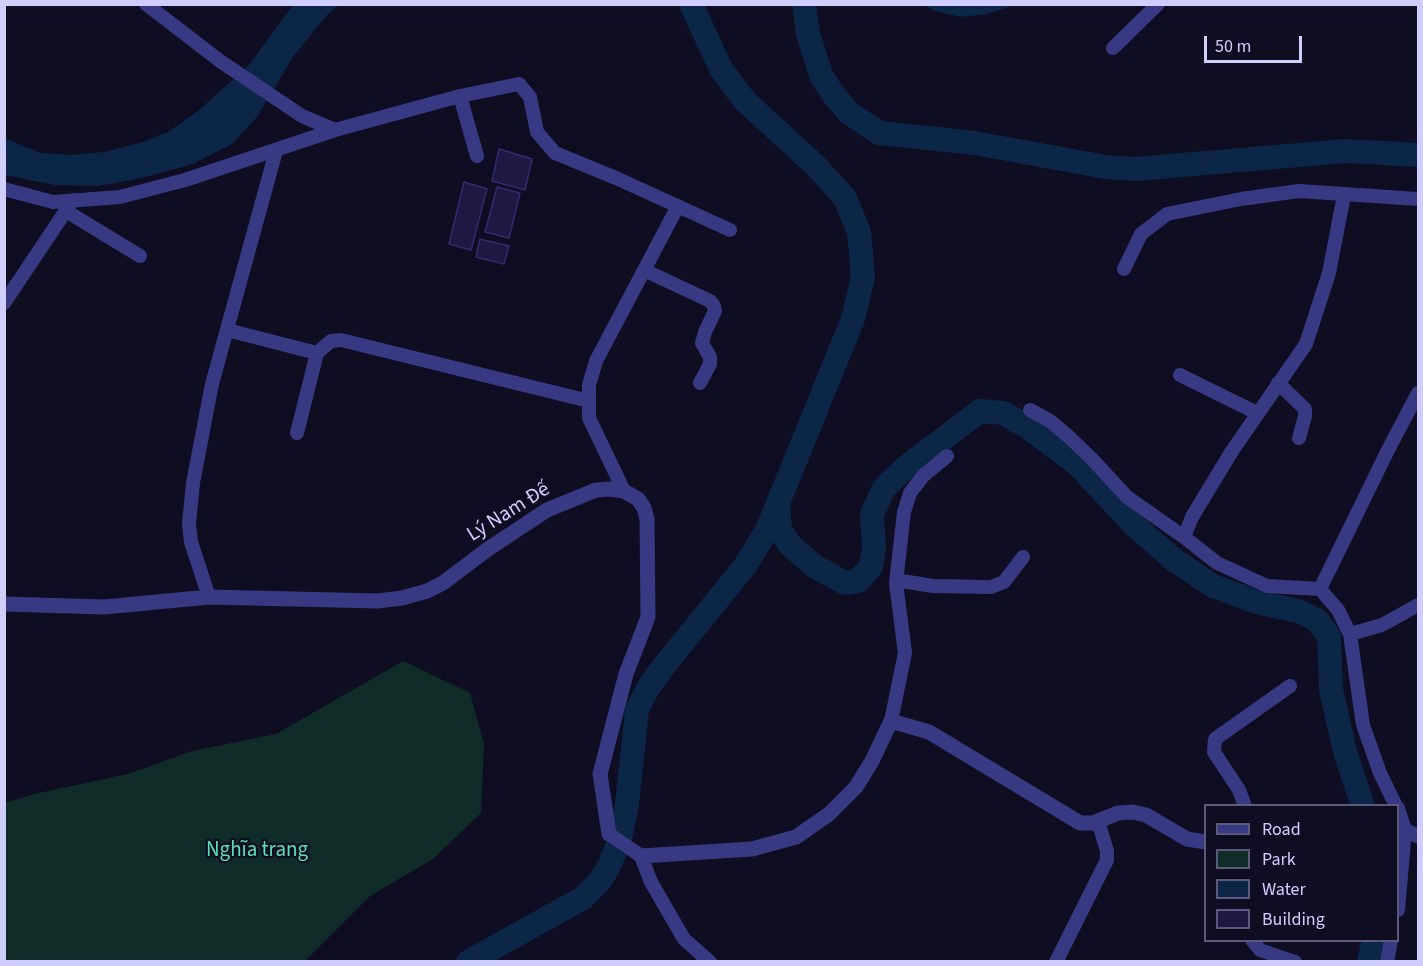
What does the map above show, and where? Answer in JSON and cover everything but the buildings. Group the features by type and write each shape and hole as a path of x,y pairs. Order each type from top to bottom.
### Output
{"street":[{"path":"146,4 220,61 303,116 335,130"},
{"path":"1113,48 1158,4"},
{"path":"4,303 70,206 120,197 185,180 335,130 460,96 519,84 530,97 537,132 555,153 730,230"},
{"path":"460,96 477,156"},
{"path":"209,597 191,542 189,524 193,483 212,384 276,151"},
{"path":"4,189 70,206 140,256"},
{"path":"1124,269 1141,234 1167,214 1241,198 1299,191 1419,199"},
{"path":"1184,537 1192,517 1257,413 1306,344 1329,273 1344,195"},
{"path":"678,206 596,361 589,385 589,418 624,491 638,499 645,508 647,519 648,617 626,674 600,774 609,834 641,856 651,882 684,939 710,962"},
{"path":"644,270 710,301 714,306 715,311 702,343 710,357 710,364 700,383"},
{"path":"227,330 317,353"},
{"path":"297,433 317,353 331,341 341,340 589,401"},
{"path":"1180,375 1257,413"},
{"path":"1278,383 1305,409 1299,438"},
{"path":"1320,589 1414,413 1419,393"},
{"path":"1030,410 1050,421 1068,436 1127,497 1184,537 1216,563 1267,586 1320,589 1338,610 1350,634 1363,725 1380,773 1396,804"},
{"path":"641,856 752,849 796,837 829,814 856,786 872,761 891,721 904,653 896,583 904,512 910,493 923,476 947,456"},
{"name":"Lý Nam Đế","path":"4,604 104,607 209,597 378,601 402,598 427,591 442,583 547,510 596,490 624,491"},
{"path":"896,583 902,581 933,586 991,587 1004,582 1023,557"},
{"path":"1350,634 1382,625 1419,605"},
{"path":"1244,804 1239,790 1214,752 1215,739 1290,686"},
{"path":"891,721 929,732 1080,823 1093,824 1118,813 1133,812 1146,815 1187,839 1204,842"},
{"path":"1399,812 1407,831 1399,901"},
{"path":"1056,962 1107,860 1107,851 1098,821"},
{"path":"1254,942 1260,950 1295,962"},
{"path":"1387,962 1392,942"}],"green space":[{"name":"Nghĩa trang","path":"403,661 470,693 484,744 481,813 433,859 370,896 305,961 5,961 5,803 34,794 128,774 192,751 276,734"}],"water":[{"path":"293,5 339,5 327,15 293,57 257,117 232,144 193,164 142,178 98,186 55,185 5,175 4,138 41,153 72,155 104,152 139,143 168,132 199,110 249,65"},
{"path":"924,5 1015,5 987,14 961,17 935,11"}],"waterway":[{"path":"468,962 583,898 600,881 608,868 620,840 627,804 637,710 648,688 663,667 745,566 767,530 853,319 863,276 859,232 845,198 815,165 745,101 721,69 691,4"},
{"path":"804,4 808,34 821,75 848,112 879,133 975,143 1105,167 1136,169 1345,151 1418,155"},
{"path":"778,504 780,529 789,544 814,566 845,583 858,581 871,567 874,548 872,514 884,488 906,467 980,411 1003,413 1026,426 1078,465 1135,526 1173,559 1213,586 1256,602 1298,611 1317,620 1329,636 1331,690 1346,755 1362,804"},
{"path":"1369,962 1374,942"}]}
